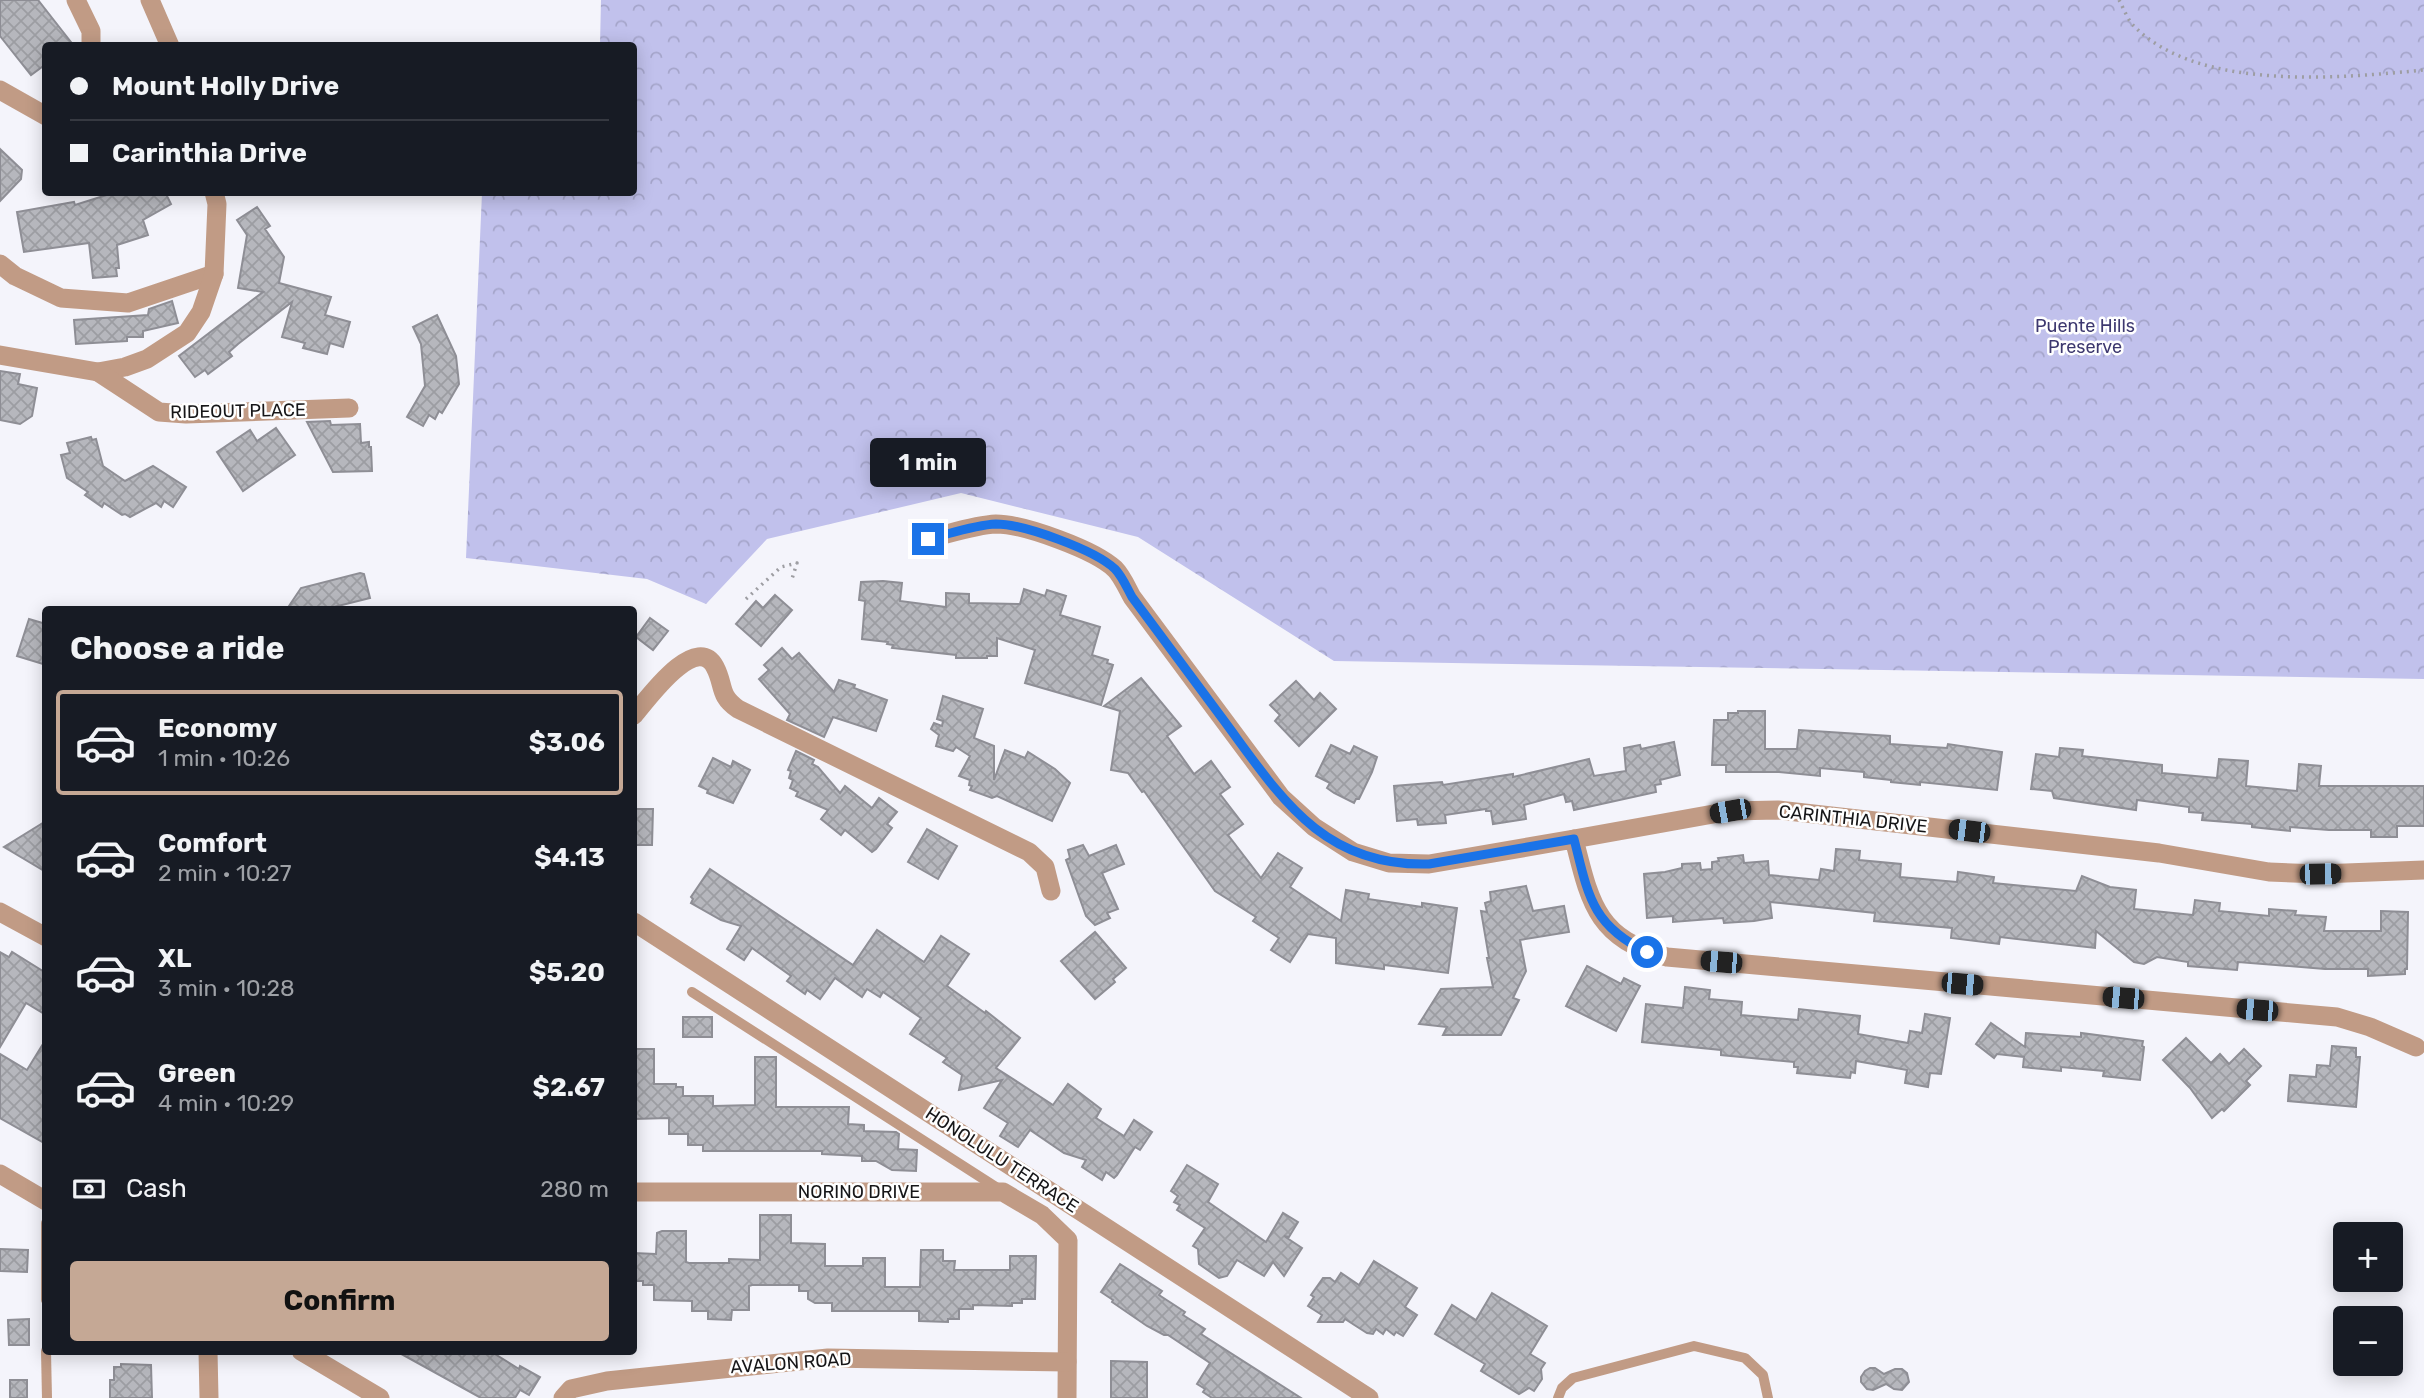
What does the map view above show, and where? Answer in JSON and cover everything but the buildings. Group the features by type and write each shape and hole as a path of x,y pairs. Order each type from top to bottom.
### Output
{"street":[{"path":"76,0 91,32 91,42"},
{"path":"150,0 168,42"},
{"path":"0,90 42,114"},
{"path":"0,355 98,372 147,359 187,333 201,312 214,274 217,204 215,196"},
{"path":"0,264 15,276 61,298 128,303 214,274"},
{"name":"RIDEOUT PLACE","path":"98,372 159,412 186,414 349,408"},
{"name":"CARINTHIA DRIVE","path":"928,539 994,524 1007,525 1050,536 1104,561 1117,571 1132,597 1281,797 1314,827 1353,852 1389,863 1429,864 1730,811 1778,810 2159,853 2269,872 2320,874 2424,870"},
{"path":"637,712 678,666 694,658 708,660 716,669 724,697 738,709 1029,852 1045,867 1051,891"},
{"path":"1574,839 1589,897 1605,923 1632,944 1647,952 1667,957 2337,1017 2370,1027 2416,1047"},
{"path":"0,912 42,935"},
{"name":"HONOLULU TERRACE","path":"638,928 1369,1398"},
{"path":"0,1174 42,1198"},
{"name":"NORINO DRIVE","path":"637,1192 1003,1192"},
{"path":"1003,1192 1042,1215 1068,1240 1068,1398"},
{"path":"208,1355 209,1398"},
{"path":"308,1355 380,1398"},
{"name":"AVALON ROAD","path":"563,1398 571,1389 607,1381 828,1358 1067,1362"}],"lane":[{"path":"692,992 1003,1192"},
{"path":"1558,1398 1562,1388 1573,1378 1694,1346 1745,1358 1763,1375 1768,1398"},
{"path":"46,1355 47,1398"}],"path":[{"path":"2119,0 2134,26 2166,51 2218,69 2292,78 2424,70"},
{"path":"746,598 781,567 797,563 791,582"}],"green space":[{"name":"Puente Hills Preserve","path":"601,0 2424,0 2424,679 1334,661 1138,537 961,493 767,539 706,604 647,579 466,558 482,196 637,196 637,42 600,42"}],"route":[{"path":"928,539 994,524 1007,525 1050,536 1104,561 1117,571 1132,597 1281,797 1332,840 1353,852 1389,863 1429,864 1574,839 1589,897 1596,910 1617,934 1647,952"}]}
